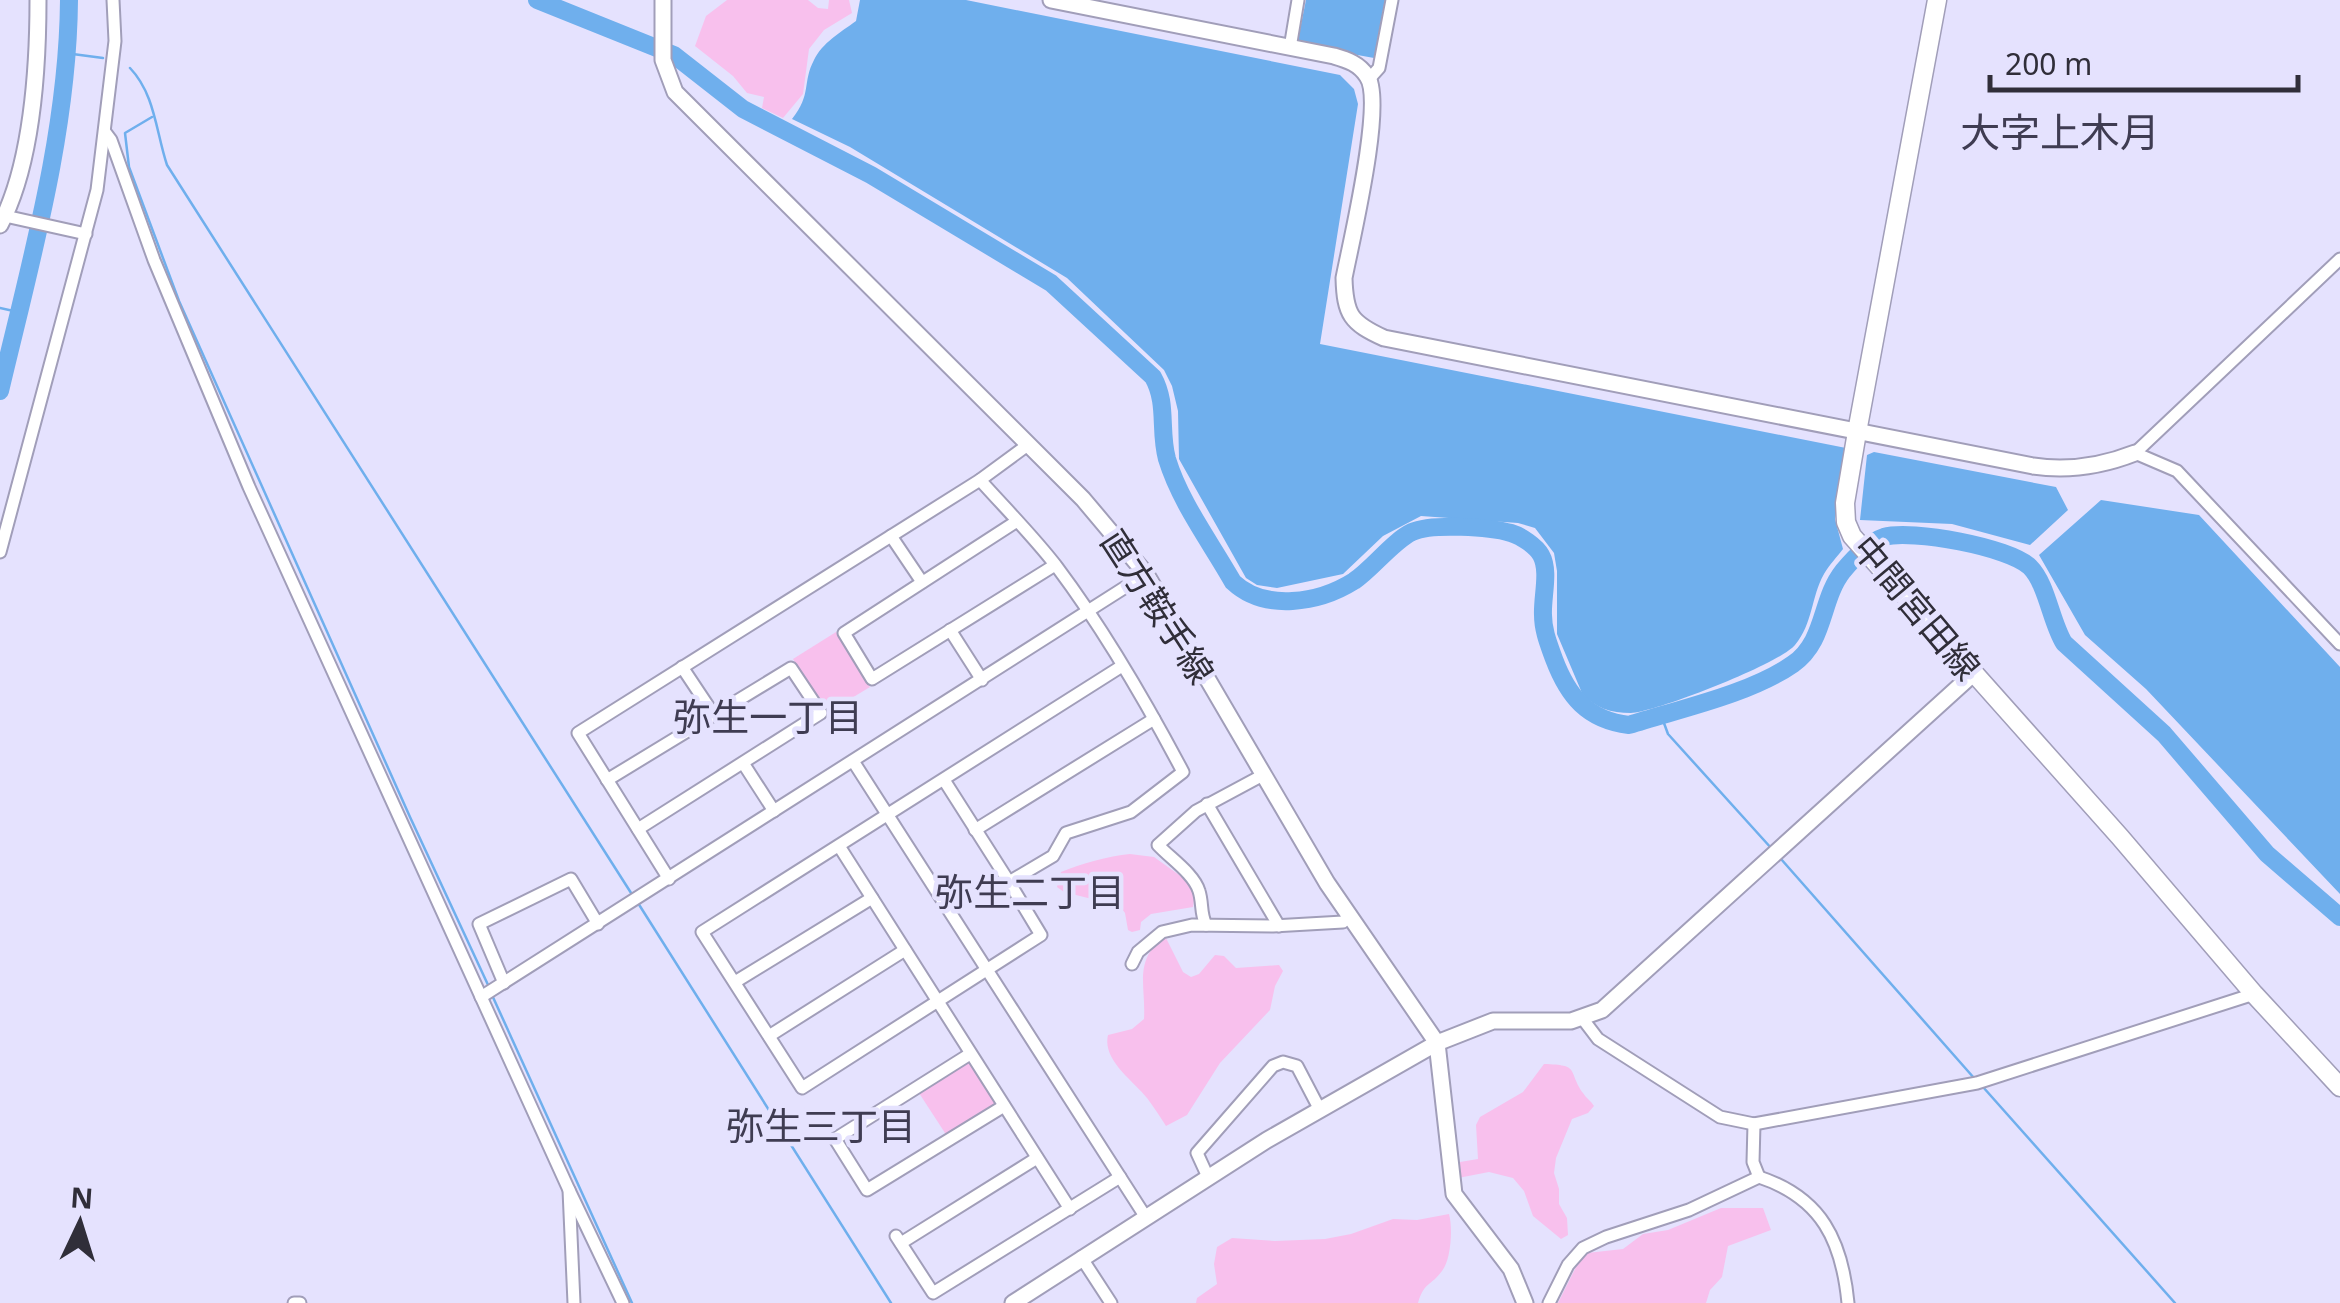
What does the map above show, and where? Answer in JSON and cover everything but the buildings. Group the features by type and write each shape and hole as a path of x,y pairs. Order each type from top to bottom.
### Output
{"main road":[{"name":"中間宮田線","path":"1936,0 1857,432 1846,522 1852,536 1895,587 2340,1087"}],"street":[{"path":"38,0 38,52 27,133 7,220 84,233"},
{"path":"0,552 84,233 104,132 115,41 113,0"},
{"name":"直方鞍手線","path":"663,0 662,60 675,92 1083,498 1146,574 1327,883 1437,1043 1454,1194 1511,1270 1525,1303"},
{"path":"1051,0 1355,63 1370,78 1374,110 1344,278 1344,303 1350,317 1365,330 1417,345 2058,470 2135,453 2340,259"},
{"path":"1290,48 1298,0"},
{"path":"1370,78 1380,68 1392,0"},
{"path":"104,132 111,140 160,275 249,487 622,1303"},
{"path":"669,878 578,734 980,480 1030,444"},
{"path":"2135,453 2177,471 2340,644"},
{"path":"980,480 1056,565 1088,611 1182,772 1131,812 1066,833 1053,856 1009,882"},
{"path":"1017,521 844,633 872,679 1056,565"},
{"path":"891,536 922,582"},
{"path":"481,997 1146,574"},
{"path":"950,630 982,680"},
{"path":"944,780 1041,936 802,1088 702,932 1122,666"},
{"path":"682,667 714,716"},
{"path":"607,780 791,668 821,713 638,830"},
{"path":"1012,1303 1208,1177 1437,1043 1494,1021 1582,1018 1602,1010 1973,674"},
{"path":"976,830 1154,719"},
{"path":"853,761 1145,1216"},
{"path":"742,763 774,811"},
{"path":"1206,925 1195,882 1158,846 1172,830 1207,804 1263,775"},
{"path":"1207,804 1278,926"},
{"path":"839,846 1070,1209"},
{"path":"504,983 480,924 571,879 598,924"},
{"path":"735,982 872,898"},
{"path":"1132,964 1138,952 1162,932 1192,925 1342,922 1350,915"},
{"path":"769,1036 904,950"},
{"path":"1582,1018 1598,1039 1720,1117 1754,1124 1980,1082 2254,994"},
{"path":"970,1054 834,1139 867,1190 1004,1106"},
{"path":"1208,1177 1197,1154 1273,1066 1283,1062 1297,1066 1320,1110"},
{"path":"1754,1124 1753,1162 1759,1177 1796,1194 1814,1208 1831,1232 1845,1267 1848,1303"},
{"path":"1037,1158 899,1240 933,1294 1120,1177"},
{"path":"1548,1303 1582,1248 1689,1210 1759,1177"},
{"path":"569,1190 574,1303"},
{"path":"1081,1257 1111,1303"}],"shaded area":[{"path":"727,0 808,0 818,8 828,9 829,0 849,0 852,13 824,30 809,49 803,94 783,118 762,108 764,97 747,93 733,76 695,46 706,16"},
{"path":"836,632 870,687 827,713 793,659"},
{"path":"1130,854 1154,857 1196,887 1193,907 1151,914 1141,922 1140,930 1132,932 1120,906 1057,887 1061,872"},
{"path":"1165,936 1183,972 1191,977 1199,974 1215,955 1224,956 1236,968 1279,965 1283,971 1270,1010 1220,1063 1187,1115 1166,1126 1114,1061 1107,1044 1108,1035 1132,1029 1144,1019 1145,964"},
{"path":"969,1062 996,1104 947,1136 919,1093"},
{"path":"1544,1064 1571,1070 1594,1106 1572,1119 1556,1158 1559,1204 1567,1218 1568,1235 1561,1239 1533,1216 1524,1191 1513,1178 1489,1172 1458,1178 1454,1163 1478,1159 1476,1125 1480,1117 1523,1092"},
{"path":"1721,1208 1763,1208 1771,1230 1728,1246 1722,1277 1710,1290 1706,1303 1558,1303 1580,1259 1587,1253 1623,1249 1643,1234 1668,1230"},
{"path":"1449,1214 1447,1259 1418,1303 1196,1303 1197,1298 1217,1284 1217,1247 1232,1238 1325,1239 1393,1219 1417,1220"}],"water":[{"path":"860,0 966,0 1340,75 1354,89 1358,104 1320,344 1846,448 1835,519 1843,549 1820,583 1801,637 1784,653 1743,675 1665,705 1624,713 1598,706 1582,693 1557,634 1554,553 1535,528 1518,523 1421,516 1383,536 1343,574 1277,588 1257,585 1246,578 1179,459 1178,411 1164,370 1067,278 850,147 792,119 802,102 817,54 856,21"},
{"path":"1306,0 1385,0 1374,58 1297,44"},
{"path":"1874,452 2056,487 2068,510 2030,545 1952,524 1860,520 1867,455"},
{"path":"2101,500 2199,515 2340,667 2340,894 2146,689 2085,635 2039,555"}],"waterway":[{"path":"0,391 55,148 69,0"},
{"path":"537,0 674,55 743,109 871,175 1051,283 1153,377 1173,475 1233,582 1246,591 1276,601 1325,595 1354,581 1398,542 1421,529 1461,527 1511,533 1532,545 1544,561 1544,627 1566,684 1591,712 1629,725 1735,692 1793,664 1811,644 1843,571 1878,539 1915,536 2003,553 2036,574 2064,643 2164,734 2267,854 2340,917"},
{"path":"65,53 103,58"},
{"path":"130,68 150,101 167,165 633,896"},
{"path":"152,117 125,133 129,167 179,301 489,987"},
{"path":"0,308 18,312"},
{"path":"1661,715 1668,734 1772,849"},
{"path":"1781,859 1974,1078"},
{"path":"638,903 891,1303"},
{"path":"492,995 632,1303"},
{"path":"1983,1087 2175,1303"}],"district":[{"name":"大字上木月","path":"2060,131"},
{"name":"弥生一丁目","path":"768,716"},
{"name":"弥生二丁目","path":"1030,891"},
{"name":"弥生三丁目","path":"821,1125"}]}
